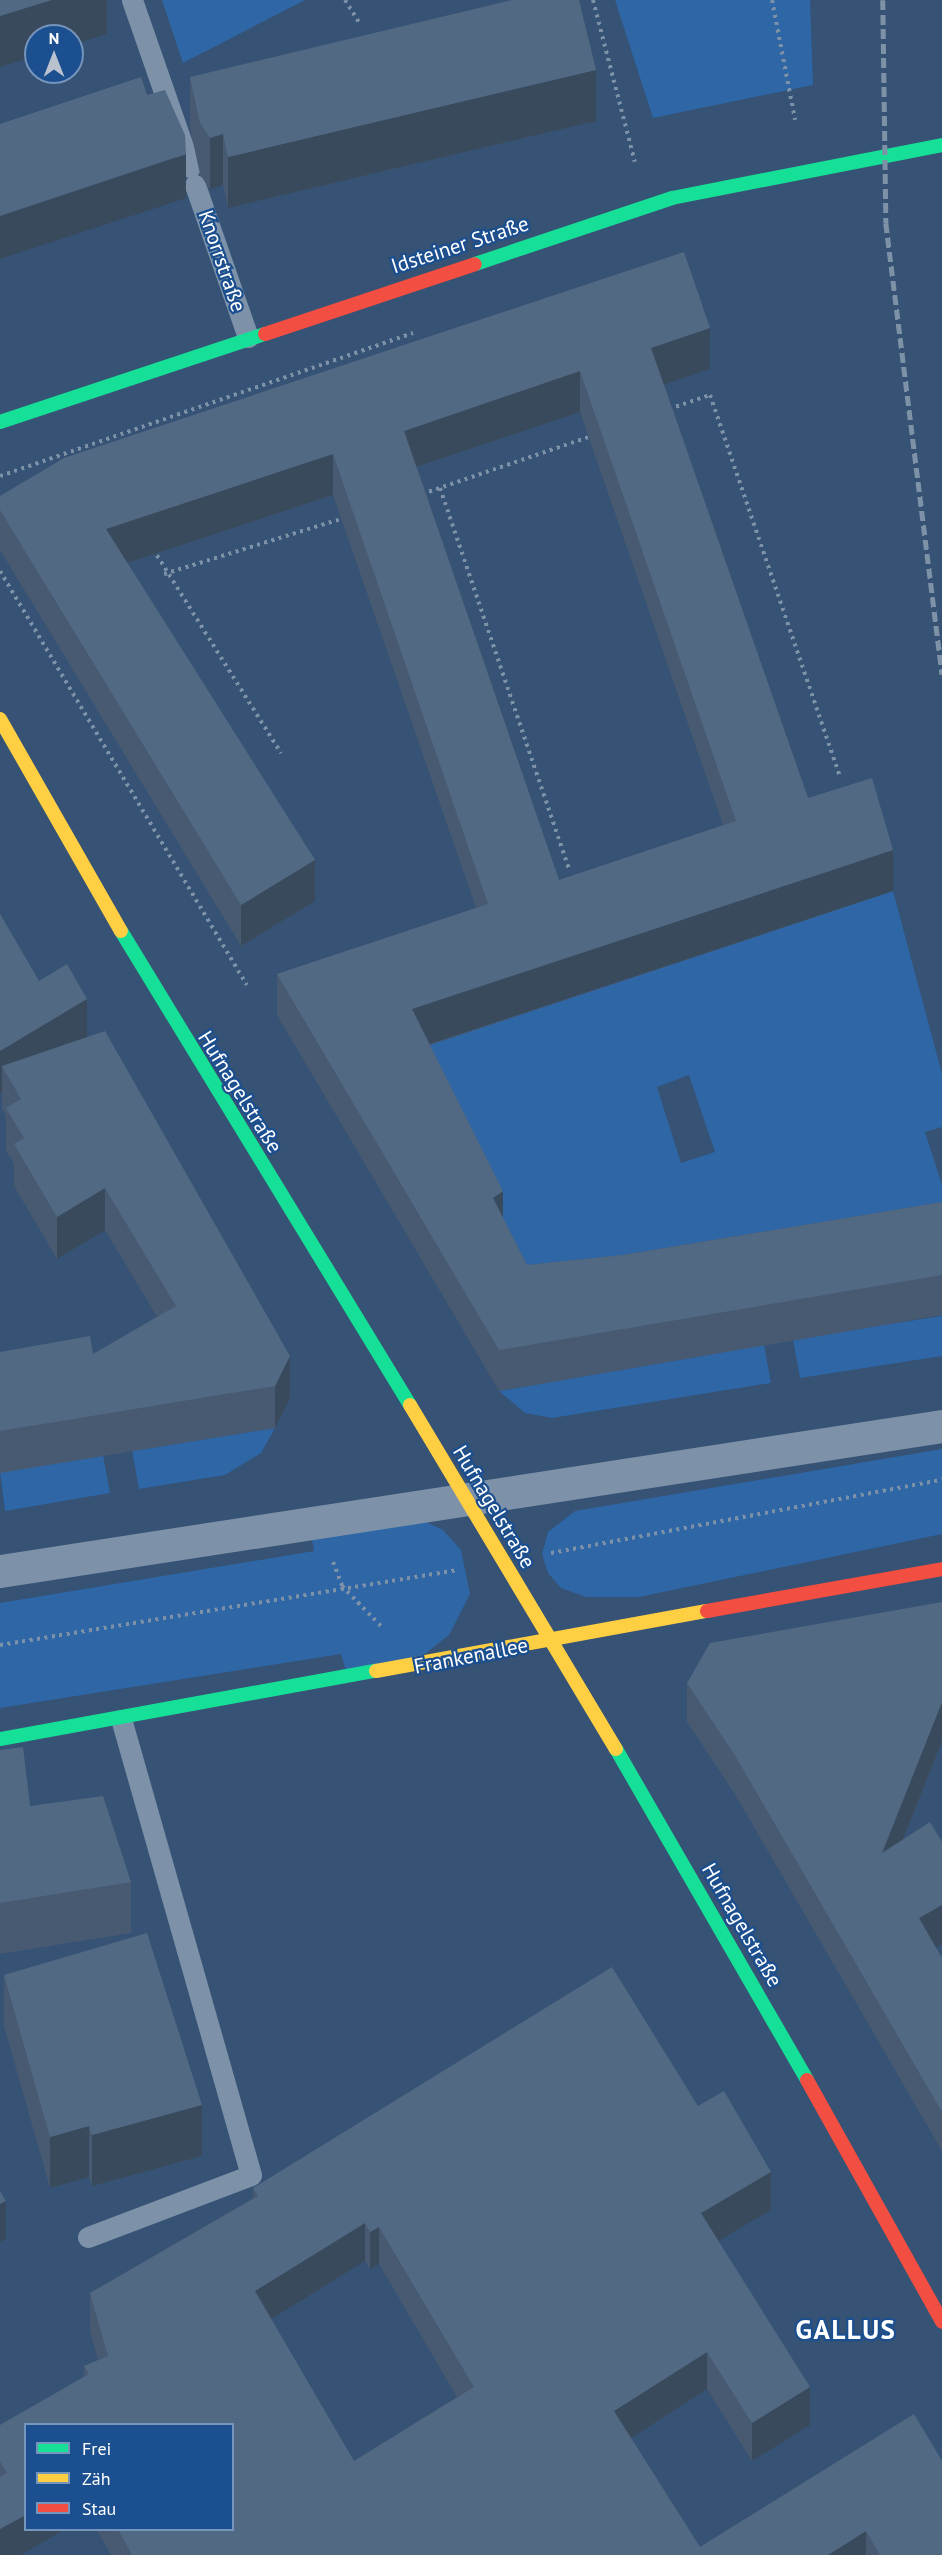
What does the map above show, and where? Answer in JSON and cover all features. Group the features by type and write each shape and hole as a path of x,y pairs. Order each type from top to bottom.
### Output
{"street":[{"name":"Idsteiner Straße","path":"0,422 248,337 672,198 942,145"},
{"name":"Hufnagelstraße","path":"0,719 167,1013 467,1498 549,1641 722,1928 942,2322"},
{"path":"0,1571 942,1426"},
{"name":"Frankenallee","path":"0,1739 122,1720 942,1569"}],"lane":[{"name":"Knorrstraße","path":"132,0 248,337"},
{"path":"88,2237 251,2175 122,1720"}],"path":[{"path":"345,0 359,22"},
{"path":"593,0 635,162"},
{"path":"772,0 795,120"},
{"path":"665,411 710,395 840,776"},
{"path":"418,495 598,434"},
{"path":"108,437 112,447"},
{"path":"440,488 570,871"},
{"path":"164,574 352,516"},
{"path":"152,546 164,574 281,753"},
{"path":"0,571 247,985"},
{"path":"0,1645 342,1586 503,1563 942,1480"},
{"path":"320,1522 342,1586 420,1666"}],"shaded area":[{"path":"162,0 305,0 183,63"},
{"path":"615,0 810,0 813,85 653,118"},
{"path":"893,891 942,1074 942,1127 925,1132 942,1185 942,1243 527,1306 375,1062","holes":["689,1075 715,1152 681,1163 657,1087"]},
{"path":"942,1316 942,1356 800,1378 793,1339"},
{"path":"764,1345 771,1383 552,1418 525,1413 499,1391"},
{"path":"275,1428 261,1453 225,1475 139,1489 132,1450"},
{"path":"942,1449 942,1534 639,1597 586,1597 561,1588 548,1573 542,1554 548,1532 575,1511"},
{"path":"103,1455 110,1493 5,1511 0,1471"},
{"path":"410,1514 443,1530 461,1550 470,1594 449,1635 421,1657 346,1671 341,1654 0,1708 0,1603 314,1551 311,1532"}],"building":[{"path":"0,0 52,0 0,16"},
{"path":"512,0 579,0 596,70 228,157 223,134 210,138 200,123 190,77"},
{"path":"141,77 147,95 165,90 185,135 186,154 0,216 0,124"},
{"path":"684,252 710,328 651,348 808,798 872,778 893,850 412,1009 503,1191 493,1198 527,1265 623,1255 942,1202 942,1275 499,1350 277,974 488,904 333,454 106,529 315,860 241,905 0,510 0,496 64,458","holes":["580,371 736,821 559,880 404,431"]},
{"path":"0,914 39,981 67,964 87,999 0,1051"},
{"path":"105,1031 290,1356 275,1386 0,1431 0,1352 90,1336 93,1354 176,1306 105,1188 57,1217 14,1144 24,1138 6,1108 21,1099 2,1066"},
{"path":"942,1602 942,1702 882,1853 930,1822 942,1842 942,1905 919,1918 942,1958 942,2112 736,1757 687,1683 710,1643"},
{"path":"23,1747 30,1806 103,1796 131,1882 0,1903 0,1750"},
{"path":"147,1933 202,2105 92,2135 89,2126 50,2137 4,1975"},
{"path":"612,1967 698,2106 724,2091 771,2172 701,2213 810,2387 752,2423 707,2352 614,2411 700,2547 914,2414 942,2461 942,2555 880,2555 866,2531 828,2555 132,2555 119,2531 234,2531 234,2423 24,2423 24,2516 0,2529 0,2477 7,2473 0,2461 0,2425 89,2374 84,2366 108,2356 90,2293 258,2196 253,2188","holes":["365,2223 370,2232 379,2227 474,2387 354,2461 255,2291"]},
{"path":"0,2191 6,2201 0,2204"}],"railway":[{"path":"883,0 886,223 942,675"}],"traffic: fast":[{"path":"475,264 672,198 942,145"},
{"path":"0,422 265,334"},
{"path":"121,931 410,1405"},
{"path":"0,1739 376,1671"},
{"path":"616,1749 807,2080"}],"traffic: slow":[{"path":"0,719 121,931"},
{"path":"410,1405 616,1749"},
{"path":"376,1671 707,1611"}],"traffic: jam":[{"path":"265,334 475,264"},
{"path":"707,1611 942,1569"},
{"path":"807,2080 942,2322"}],"district":[{"name":"GALLUS","path":"846,2330"}]}
